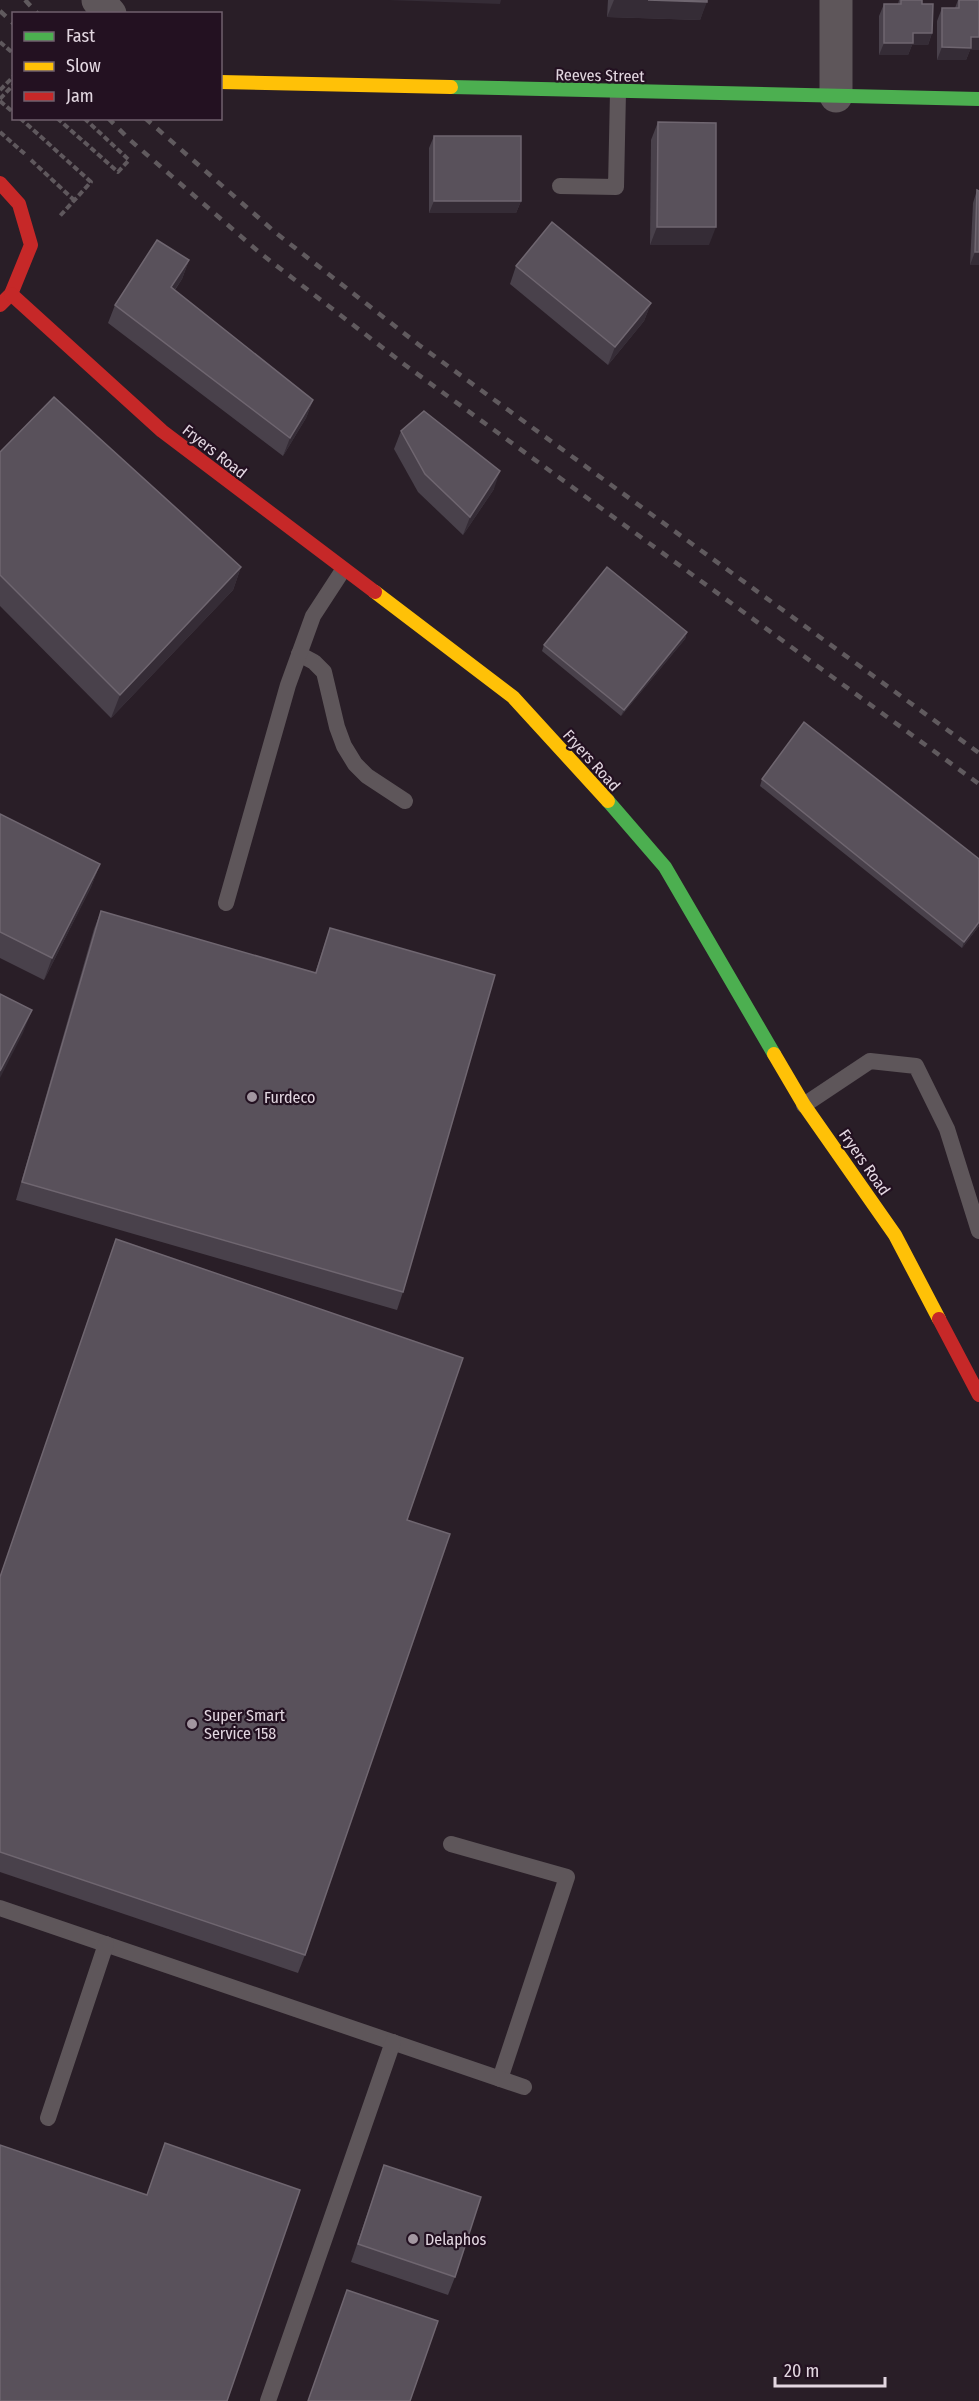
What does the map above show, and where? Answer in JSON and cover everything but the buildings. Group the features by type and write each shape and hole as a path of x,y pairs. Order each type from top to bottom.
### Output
{"street":[{"path":"98,0 108,12"},
{"path":"836,0 836,96"},
{"name":"Reeves Street","path":"222,82 979,99"},
{"path":"0,183 19,204 31,246 11,294 0,305"},
{"name":"Fryers Road","path":"11,294 162,431 513,697 665,867 804,1105 895,1235 979,1395"}],"lane":[{"path":"560,186 616,187 618,92"},
{"path":"226,903 288,685 313,616 343,570"},
{"path":"299,654 314,662 324,672 337,727 344,746 355,764 367,776 405,801"},
{"path":"804,1105 870,1061 916,1066 946,1129 979,1231"},
{"path":"451,1844 567,1877 500,2079"},
{"path":"0,1908 524,2087"},
{"path":"48,2118 106,1944"},
{"path":"268,2401 393,2042"}],"path":[{"path":"0,42 12,52"},
{"path":"0,90 12,78"},
{"path":"12,86 0,100 12,111"},
{"path":"22,120 91,183 31,246"},
{"path":"59,120 118,172 129,160 86,120"},
{"path":"0,132 75,201"}],"railway":[{"path":"25,0 36,12"},
{"path":"0,11 12,22"},
{"path":"110,120 260,253 405,365 979,784"},
{"path":"147,120 276,233 419,345 979,753"}],"traffic: fast":[{"path":"451,87 979,99"},
{"path":"608,801 665,867 774,1054"}],"traffic: slow":[{"path":"222,82 451,87"},
{"path":"375,592 513,697 608,801"},
{"path":"774,1054 804,1105 895,1235 939,1319"}],"traffic: jam":[{"path":"0,183 19,204 31,245 11,294 0,305"},
{"path":"11,294 162,431 375,592"},
{"path":"939,1319 979,1395"}],"place":[{"name":"Furdeco","path":"252,1097"},
{"name":"Super Smart Service 158","path":"192,1724"},
{"name":"Delaphos","path":"413,2239"}]}
